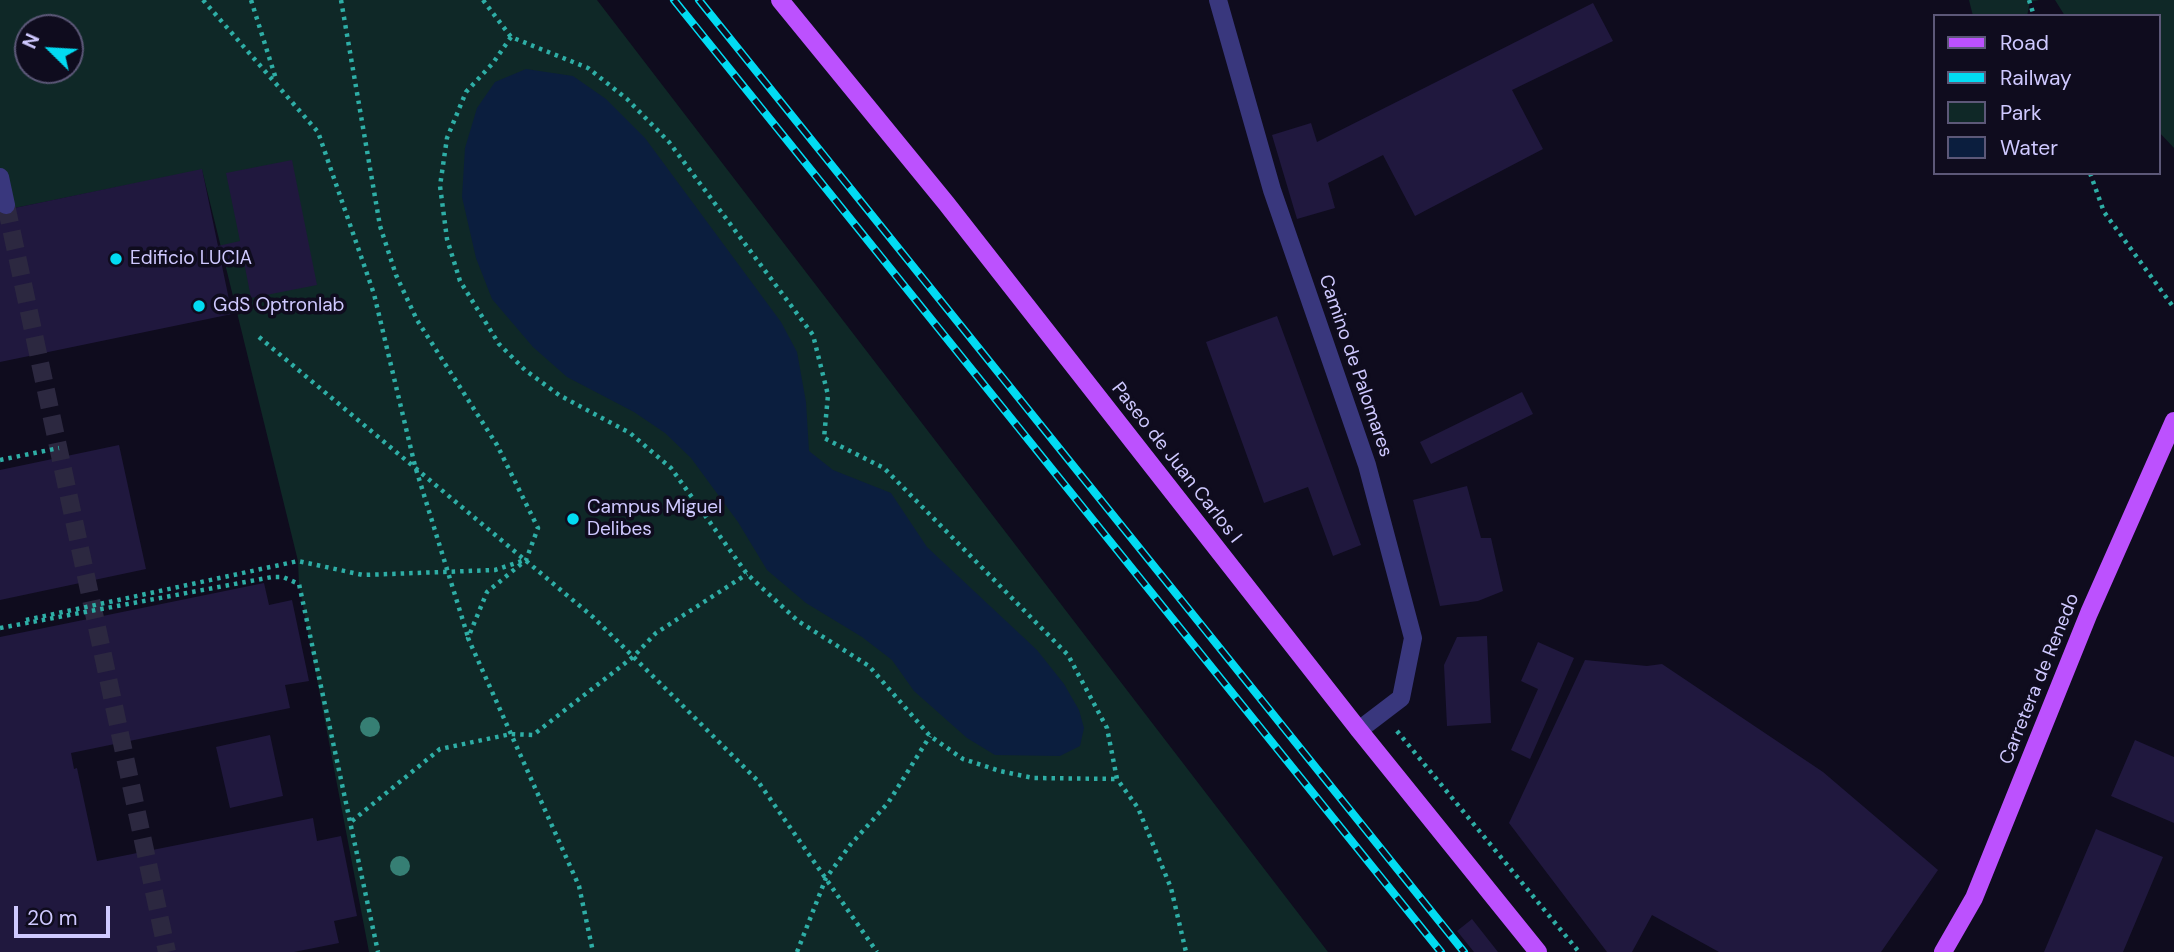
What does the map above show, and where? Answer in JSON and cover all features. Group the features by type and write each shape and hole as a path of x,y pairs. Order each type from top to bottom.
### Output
{"main road":[{"name":"Paseo de Juan Carlos I","path":"780,0 946,203 1359,730 1538,952"},
{"name":"Carretera de Renedo","path":"1944,952 1974,898 2089,613 2174,421"}],"street":[{"name":"Camino de Palomares","path":"1219,0 1272,190 1367,465 1413,638 1401,698 1359,730"},
{"path":"0,177 6,205"}],"path":[{"path":"203,0 318,132 374,294 415,466 468,638 579,887 593,952"},
{"path":"251,0 277,83"},
{"path":"341,0 380,226 396,275 417,320 497,445 538,528 526,559 487,592 468,638"},
{"path":"483,0 511,37 588,68 627,99 669,142 813,335 828,395 824,438 884,468 1068,655 1107,727 1117,779 1138,808 1171,888 1186,952"},
{"path":"511,37 493,63 466,92 447,138 440,186 447,239 460,281 499,344 525,370 559,396 631,433 671,468 747,574 798,621 869,666 930,736 963,759 1000,771 1033,778 1117,779"},
{"path":"2091,175 2104,212 2174,308"},
{"path":"259,337 526,559 634,657 757,780 877,952"},
{"path":"0,460 59,448"},
{"path":"0,627 298,561 363,576 495,570 526,559"},
{"path":"352,821 440,749 512,734 533,735 634,657 656,633 747,574"},
{"path":"0,627 272,577 299,584 378,952"},
{"path":"1382,713 1579,952"},
{"path":"797,952 826,878 851,844 888,803 930,736"}],"green space":[{"name":"Campus Miguel Delibes","path":"0,0 597,0 1328,952 369,952 299,585 298,561 202,170 0,211"},
{"path":"1969,0 2039,0 2030,2 2027,14 1972,14"},
{"path":"2055,0 2174,0 2174,148 2160,133 2160,14 2064,14"}],"water":[{"path":"526,69 573,76 606,99 645,138 781,322 797,352 806,402 809,451 833,470 891,493 927,547 1037,650 1064,684 1079,710 1084,728 1080,746 1060,756 995,755 967,738 914,691 892,660 862,637 806,603 767,570 738,522 691,458 665,433 634,412 567,377 533,347 492,299 476,258 462,197 465,148 477,108 495,82"}],"building":[{"path":"1593,3 1613,41 1512,90 1543,149 1415,216 1383,155 1328,183 1335,208 1297,219 1272,135 1311,123 1317,142"},
{"name":"Edificio LUCIA","path":"292,160 317,285 251,298 243,257 221,261 232,314 0,362 0,211 202,169 218,246 240,241 226,173"},
{"path":"1277,316 1361,545 1333,556 1308,487 1264,503 1206,342"},
{"path":"1522,392 1533,414 1431,464 1420,442"},
{"path":"119,445 146,569 0,600 0,470"},
{"path":"1467,486 1481,538 1491,538 1503,591 1478,601 1440,606 1413,500"},
{"path":"264,583 269,605 292,600 309,681 285,685 290,708 71,753 74,769 77,768 97,861 313,818 317,841 341,836 357,916 334,921 339,943 294,952 0,952 0,637"},
{"path":"1487,636 1491,723 1447,726 1444,665 1457,637"},
{"path":"1538,642 1574,658 1530,759 1511,750 1538,689 1521,681"},
{"path":"1585,660 1647,666 1662,664 1823,772 1938,870 1881,952 1719,952 1652,915 1632,952 1607,952 1509,823"},
{"path":"270,735 283,796 230,808 216,747"},
{"path":"2135,740 2174,757 2174,823 2111,796"},
{"path":"2096,829 2163,857 2123,952 2044,952"},
{"path":"1472,919 1498,952 1474,952 1457,931"}],"tunnel":[{"path":"6,205 167,952"}],"railway":[{"path":"674,0 1441,952"},
{"path":"699,0 1464,952"}],"place":[{"name":"Edificio LUCIA","path":"116,259"},
{"name":"GdS Optronlab","path":"199,306"},
{"name":"Campus Miguel Delibes","path":"573,519"}]}
